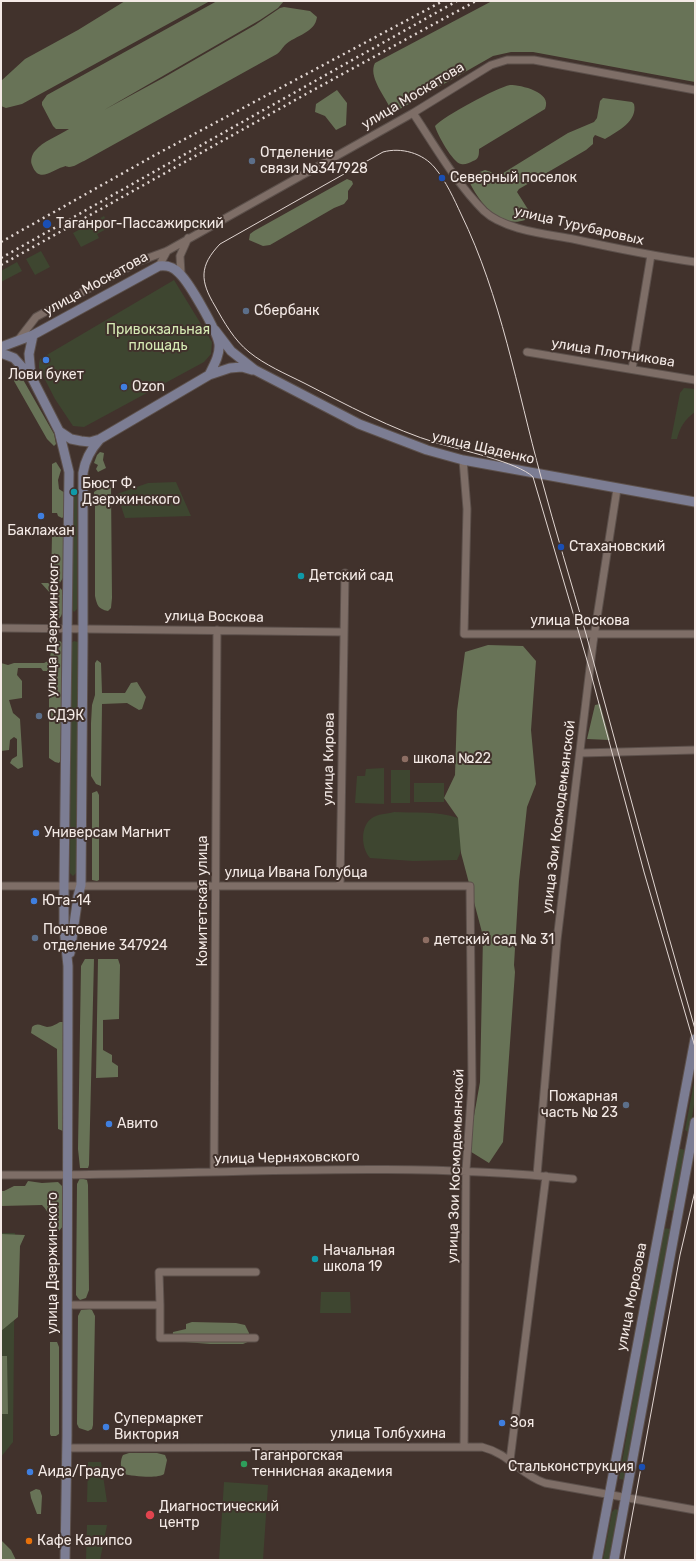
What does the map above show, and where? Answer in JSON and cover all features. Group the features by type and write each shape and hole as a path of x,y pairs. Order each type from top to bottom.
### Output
{"main road":[{"path":"1,353 14,358 32,378 59,431 71,439 81,441 90,442 100,439 209,375 217,359 219,350 215,330 181,274 167,265 159,266"},
{"name":"улица Москатова","path":"1,347 33,335 159,266"},
{"name":"улица Щаденко","path":"215,330 231,351 255,370 359,424 427,450 463,460 695,502"},
{"path":"32,378 29,354 33,335"},
{"name":"улица Щаденко","path":"209,375 230,368 242,367 255,370"},
{"name":"улица Дзержинского","path":"59,431 69,472 64,885 64,928 68,966 67,1448 65,1560"},
{"name":"улица Дзержинского","path":"68,966 78,896 81,885 83,473 92,448 100,439"},
{"name":"улица Морозова","path":"597,1560 695,1039"},
{"path":"614,1560 695,1122"},
{"path":"675,1140 692,1142"},
{"path":"661,1219 677,1221"}],"street":[{"name":"улица Москатова","path":"19,339 36,318 140,261 167,251 413,113 491,66 507,60 534,60 695,90"},
{"name":"улица Турубаровых","path":"413,113 460,182 485,211 496,219 521,228 651,256 695,262"},
{"path":"181,274 180,256 188,238"},
{"name":"улица Москатова","path":"159,266 167,251"},
{"path":"632,369 651,256"},
{"name":"улица Москатова","path":"33,335 36,318"},
{"name":"улица Плотникова","path":"527,352 695,380"},
{"name":"улица Воскова","path":"463,460 467,509 464,634 695,634"},
{"name":"улица Зои Космодемьянской","path":"537,1175 556,948 595,634 617,489"},
{"name":"улица Кирова","path":"340,886 345,573"},
{"path":"1,628 66,628"},
{"name":"улица Воскова","path":"66,628 343,632"},
{"name":"Комитетская улица","path":"214,1172 217,630"},
{"path":"581,753 695,750"},
{"name":"улица Ивана Голубца","path":"1,886 470,886"},
{"name":"улица Зои Космодемьянской","path":"464,1446 466,1170 472,1084 470,886"},
{"name":"улица Черняховского","path":"1,1175 68,1176 355,1169 466,1170 573,1179"},
{"path":"510,1460 546,1176"},
{"path":"255,1338 160,1338 159,1272 256,1272"},
{"path":"67,1305 160,1305"},
{"name":"улица Толбухина","path":"67,1448 482,1447 494,1450 510,1460 524,1473 540,1482 695,1510"}],"green space":[{"path":"125,1 210,1 22,104 6,108 1,106 1,81 25,59 78,30"},
{"path":"217,1 284,1 278,8 260,20 104,110 255,25 280,8 284,7 310,11 317,17 313,27 285,45 277,54 84,161 73,166 66,166 42,175 35,171 31,162 34,152 38,147 69,129 56,129 53,126 42,105 42,102 47,95"},
{"path":"492,1 695,1 695,82 533,52 511,52 493,56 400,109 389,106 375,79 373,68 375,63"},
{"path":"510,85 528,88 540,94 546,103 545,109 479,149 478,156 475,160 461,164 454,159 446,148 435,126 440,121 471,103 494,91"},
{"path":"337,90 347,103 346,125 336,130 325,116 315,112 316,104"},
{"path":"603,98 632,102 634,104 633,116 626,125 605,139 595,135 593,138 593,144 586,150 519,189 517,192 529,211 525,220 516,222 507,221 492,212 479,198 469,181 472,175 485,170 500,175 568,133 594,122 597,118 600,101"},
{"path":"347,179 352,181 353,184 348,191 348,199 344,204 334,208 270,245 263,246 249,240 250,234 254,231"},
{"path":"104,216 110,227 97,234 99,238 81,247 73,233"},
{"path":"41,251 50,267 35,275 26,259"},
{"path":"17,262 22,271 1,282 1,271"},
{"name":"Привокзальная площадь","path":"174,280 212,342 211,354 204,362 84,427 73,426 55,399 39,368 40,359"},
{"path":"17,374 21,376 54,434 56,444 54,446 47,439 14,381 14,375"},
{"path":"684,388 695,389 695,412 688,417 683,424 677,439 671,439 680,393"},
{"path":"100,452 104,453 103,460 106,468 98,472 96,469 98,465 94,463"},
{"path":"56,462 61,470 58,480 59,489 65,493 65,516 62,518 58,516 57,513 52,513 52,464"},
{"path":"100,480 107,480 110,483 111,488 112,598 111,608 108,611 98,606 95,596 95,504 99,500 94,495 94,492 97,490 96,483"},
{"path":"176,482 191,516 125,518 117,494 148,483"},
{"path":"72,494 77,494 77,609 74,612 72,609"},
{"path":"59,531 62,531 64,539 64,576 58,586 62,590 63,608 61,616 55,621 51,615 51,594 41,583 51,583 52,536"},
{"path":"60,641 62,643 61,760 59,763 49,758 49,671 43,671 41,668 18,668 17,675 22,681 22,698 9,700 13,713 20,719 23,767 18,769 10,763 12,759 17,756 17,739 14,737 10,740 9,750 1,751 1,663 8,665 14,663 44,663 50,660 52,649 55,644"},
{"path":"74,641 78,642 76,873 73,876 70,873 71,643"},
{"path":"488,645 523,646 536,661 531,730 536,784 527,807 519,881 514,965 515,972 503,1142 489,1163 468,1150 480,1082 483,936 461,853 458,818 444,798 455,775 457,711 465,652"},
{"path":"97,660 101,663 102,693 125,693 131,683 137,682 146,697 142,709 139,710 127,703 102,704 101,786 96,784 91,776 91,723 92,705 95,695 95,663"},
{"path":"600,704 610,740 587,739 595,705"},
{"path":"384,768 384,804 355,803 357,776 365,776 366,769"},
{"path":"391,770 410,770 410,803 391,803"},
{"path":"414,783 444,783 444,802 414,802"},
{"path":"97,791 99,795 99,880 97,881 92,880 92,793"},
{"path":"394,812 434,813 458,818 462,845 457,860 413,861 370,858 365,849 363,837 365,826 374,817"},
{"path":"85,959 94,959 89,1165 88,1168 80,1168 78,1149 81,966"},
{"path":"98,959 118,959 120,965 119,1019 103,1020 103,1050 112,1055 112,1062 118,1066 118,1077 96,1078"},
{"path":"60,1022 64,1022 63,1131 58,1129 57,1049 31,1033 32,1027 36,1025 49,1027"},
{"path":"695,1077 695,1098 690,1131 688,1132 685,1130"},
{"path":"678,1148 685,1150 675,1211 667,1210"},
{"path":"80,1178 87,1180 88,1185 89,1290 86,1298 80,1300 76,1295 77,1184"},
{"path":"28,1181 42,1183 58,1182 62,1186 63,1226 59,1231 42,1205 1,1206 1,1191 14,1186 25,1186"},
{"path":"663,1228 671,1229 626,1480 619,1479"},
{"path":"1,1233 15,1233 13,1442 1,1457"},
{"path":"1,1234 25,1235 20,1246 18,1317 1,1331"},
{"path":"321,1292 350,1292 351,1313 320,1313"},
{"path":"90,1309 95,1316 93,1425 92,1429 88,1431 79,1428 77,1424 78,1316 81,1310"},
{"path":"192,1322 236,1323 245,1325 249,1333 250,1341 243,1344 210,1344 172,1341 173,1332 186,1329 186,1324"},
{"path":"50,1342 57,1342 59,1347 59,1434 56,1436 51,1436 50,1434"},
{"path":"1,1356 7,1356 8,1414 1,1414"},
{"path":"129,1453 157,1453 165,1455 167,1460 164,1474 161,1476 151,1477 124,1474 121,1467 121,1459 123,1455"},
{"path":"88,1462 101,1462 107,1502 87,1502"},
{"path":"224,1482 268,1485 263,1560 219,1560"},
{"path":"36,1489 40,1490 42,1496 41,1514 37,1514 31,1498 30,1492"},
{"path":"615,1509 618,1510 618,1513 610,1560 603,1560 612,1512"},
{"path":"87,1525 107,1525 100,1560 86,1560"},
{"path":"1,1540 11,1550 16,1560 1,1560"}],"tram line":[{"path":"695,1029 586,634 546,497 498,310 487,277 456,202 435,168 424,158 411,152 397,150 383,152 220,244 208,259 205,267 204,281 206,289 234,336 255,357 352,408 386,424 420,438 502,461 515,466 533,477 591,674 644,872 695,1047"},
{"path":"624,1560 680,1255 695,1191"}],"railway":[{"path":"1,242 155,155 443,1"},
{"path":"1,258 457,1"},
{"path":"1,265 306,94 476,1"}],"place":[{"name":"Отделение связи №347928","path":"252,161"},
{"name":"Северный поселок","path":"442,178"},
{"name":"Таганрог-Пассажирский","path":"47,224"},
{"name":"Сбербанк","path":"246,311"},
{"name":"Лови букет","path":"46,360"},
{"name":"Ozon","path":"124,387"},
{"name":"Бюст Ф. Дзержинского","path":"74,492"},
{"name":"Баклажан","path":"41,516"},
{"name":"Стахановский","path":"561,547"},
{"name":"Детский сад","path":"301,576"},
{"name":"СДЭК","path":"39,716"},
{"name":"школа №22","path":"405,759"},
{"name":"Универсам Магнит","path":"36,833"},
{"name":"Юта-14","path":"34,901"},
{"name":"Почтовое отделение 347924","path":"35,938"},
{"name":"детский сад № 31","path":"426,940"},
{"name":"Пожарная часть № 23","path":"626,1105"},
{"name":"Авито","path":"109,1124"},
{"name":"Начальная школа 19","path":"315,1259"},
{"name":"Зоя","path":"502,1423"},
{"name":"Супермаркет Виктория","path":"106,1427"},
{"name":"Таганрогская теннисная академия","path":"244,1464"},
{"name":"Стальконструкция","path":"642,1467"},
{"name":"Аида/Градус","path":"30,1472"},
{"name":"Диагностический центр","path":"150,1515"},
{"name":"Кафе Калипсо","path":"29,1541"}]}
